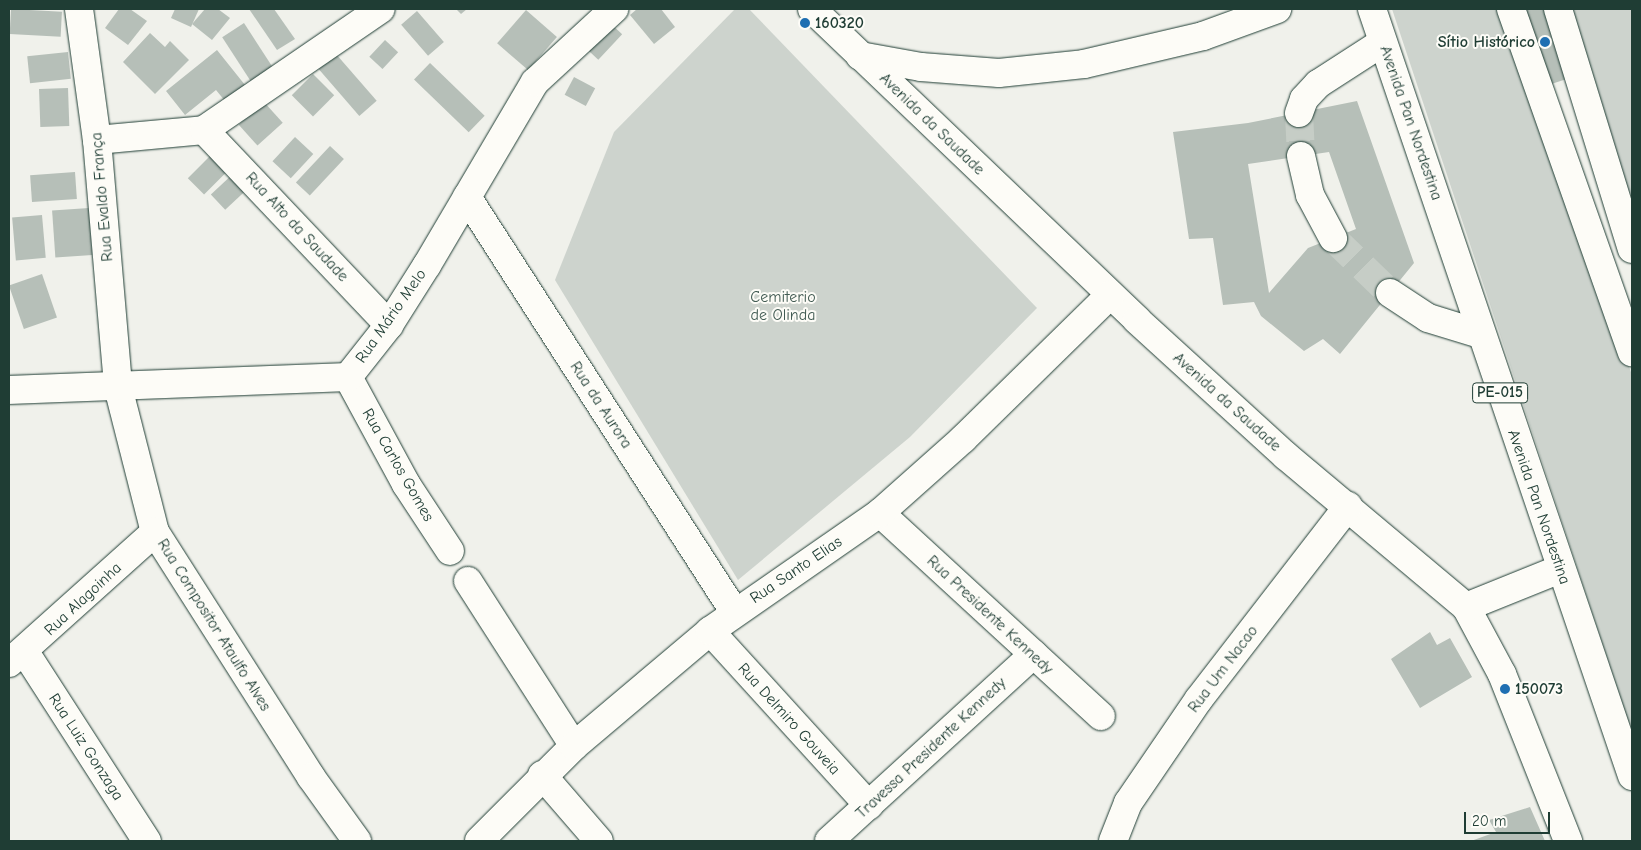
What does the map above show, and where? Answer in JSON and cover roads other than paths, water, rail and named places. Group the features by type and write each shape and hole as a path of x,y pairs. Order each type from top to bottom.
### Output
{"main road":[{"name":"Rua Evaldo França","path":"79,9 97,140 118,387"},
{"path":"97,140 204,130 381,9"},
{"name":"Rua Mário Melo","path":"9,390 348,377 389,326 468,197 535,82 614,9"},
{"name":"Avenida da Saudade","path":"812,9 1110,295 1348,506 1466,607 1502,674 1568,841"},
{"path":"860,56 921,67 1008,72 1084,64 1203,36 1278,9"},
{"name":"Avenida Pan Nordestina","path":"1372,9 1480,334 1632,776"},
{"path":"1511,9 1632,352"},
{"path":"1558,9 1632,249"},
{"path":"1299,113 1304,99 1318,84 1383,42"},
{"name":"Rua Alto da Saudade","path":"204,130 389,326"},
{"path":"1301,156 1310,195 1333,238"},
{"name":"Rua da Aurora","path":"468,197 734,612"},
{"path":"1390,294 1428,318 1480,334"},
{"name":"Rua Santo Elias","path":"479,841 542,775 710,631 734,612 880,513 963,439 1110,295"},
{"name":"Rua Carlos Gomes","path":"348,377 406,484 450,551"},
{"name":"Rua Compositor Ataulfo Alves","path":"118,387 155,532 311,777 357,841"},
{"name":"Rua Um Nacao","path":"1113,841 1128,803 1199,699 1348,506"},
{"name":"Rua Presidente Kennedy","path":"880,513 1101,716"},
{"name":"Rua Alagoinha","path":"17,658 155,532"},
{"path":"1466,607 1560,569"},
{"path":"468,581 574,746"},
{"name":"Rua Delmiro Gouveia","path":"710,631 869,806"},
{"name":"Travessa Presidente Kennedy","path":"829,841 1034,654"},
{"name":"Rua Luiz Gonzaga","path":"17,658 147,841"},
{"path":"542,775 599,841"}],"tunnel":[{"path":"1299,113 1301,156"},
{"path":"1333,238 1390,293"}],"place":[{"name":"160320","path":"805,23"},
{"name":"Sítio Histórico","path":"1545,42"},
{"name":"150073","path":"1505,689"}],"park label":[{"name":"Cemiterio de Olinda","path":"783,306"}]}
